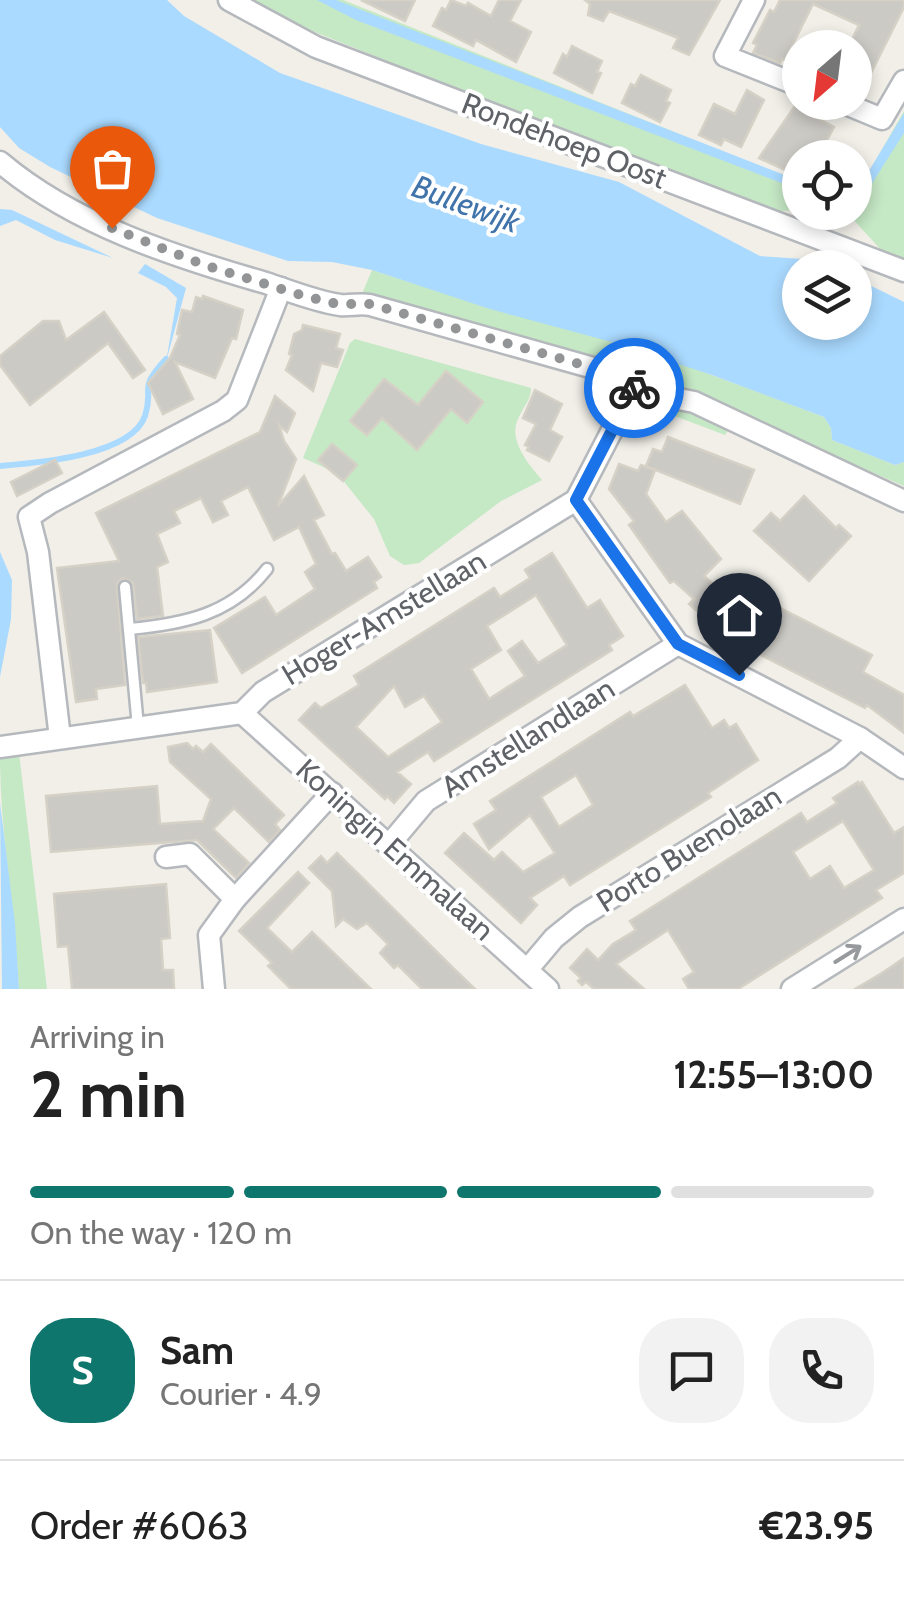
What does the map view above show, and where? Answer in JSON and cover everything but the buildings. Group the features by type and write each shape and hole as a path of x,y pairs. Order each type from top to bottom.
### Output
{"street":[{"name":"Rondehoep Oost","path":"229,0 316,47 904,272"},
{"path":"754,0 724,56 782,79"},
{"path":"872,115 882,119 904,82"},
{"path":"0,162 41,194 204,265 337,304 370,304 604,371 726,415 904,500"},
{"path":"60,738 38,552 29,517 224,411 237,400 281,288"},
{"path":"636,384 576,500 678,644 860,738 904,768"},
{"name":"Hoger-Amstellaan","path":"242,713 263,692 576,500"},
{"name":"Amstellandlaan","path":"390,845 426,801 678,644"},
{"path":"0,748 242,713"},
{"name":"Koningin Emmalaan","path":"242,713 548,989"},
{"name":"Porto Buenolaan","path":"527,970 554,938 580,917 838,758 860,738"},
{"path":"214,989 209,935 235,899 332,793"},
{"path":"166,857 190,854 235,899"},
{"path":"792,989 904,919"}],"lane":[{"path":"128,629 196,620 253,587 267,569"},
{"path":"125,587 138,727"}],"green space":[{"path":"249,0 343,0 782,175 782,211 763,212 300,26"},
{"path":"904,111 904,269 895,265 863,230 872,230 872,167"},
{"path":"372,270 635,349 824,417 832,440 895,465 904,462 904,486 734,413 382,297 362,294"},
{"path":"355,339 531,388 516,435 521,451 542,480 501,501 419,563 404,565 390,556 374,519 337,473 303,458"},
{"path":"643,404 690,408 730,427 725,435"},
{"path":"19,753 47,989 19,989 0,757"}],"water":[{"name":"Bullewijk","path":"0,0 167,0 184,16 280,73 481,144 619,182 760,256 782,258 782,340 872,340 872,286 904,302 904,462 895,465 832,440 824,417 608,341 490,309 372,270 332,262 288,261 157,218 50,167 19,148 0,127"},
{"path":"317,0 336,0 782,174 782,183 356,20"},
{"path":"904,113 904,133 872,183 872,166"},
{"path":"0,209 12,210 113,258 55,240 16,220 0,226"},
{"path":"145,264 186,288 166,362 177,298 166,287 138,273"},
{"path":"0,552 12,580 11,619 0,677"},
{"path":"0,803 15,924 19,989 2,989"}],"waterway":[{"path":"0,466 81,455 121,440 136,430 145,416 149,383 166,359"}],"way so far":[{"path":"112,228 204,265 304,296 348,306 370,304 604,371 636,384 634,388"}],"route":[{"path":"634,388 576,500 678,644 739,675"}]}
